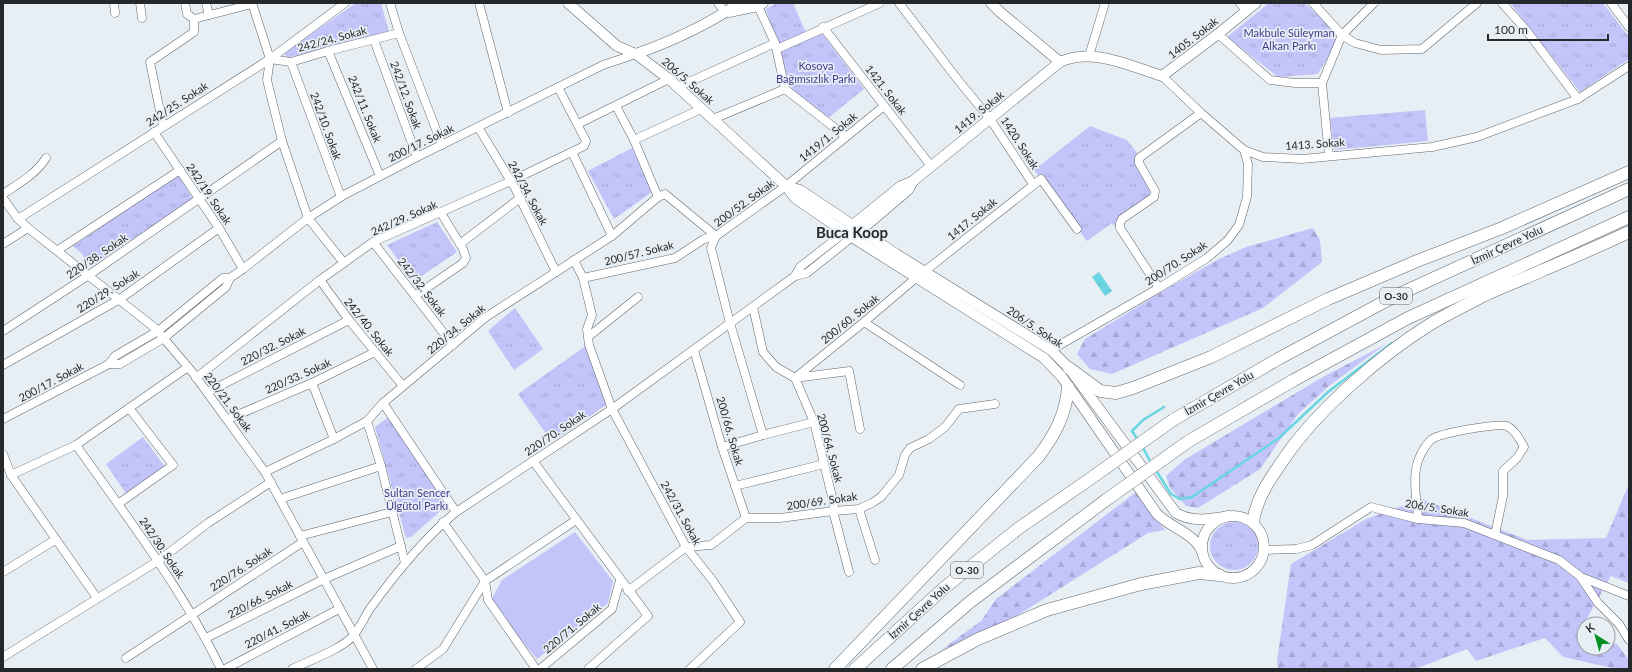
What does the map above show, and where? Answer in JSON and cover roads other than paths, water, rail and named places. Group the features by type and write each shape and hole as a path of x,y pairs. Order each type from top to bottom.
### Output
{"highway":[{"path":"1069,368 1100,391 1116,393 1133,388 1211,357 1328,299 1417,261 1502,228 1629,172"},
{"name":"İzmir Çevre Yolu","path":"855,669 944,588 1019,528 1173,420 1278,359 1395,296 1629,189"},
{"name":"O-30","path":"892,669 970,602 1106,500 1189,441 1294,380 1408,318 1629,217"},
{"path":"1253,522 1261,493 1288,452 1307,429 1354,384 1394,351 1429,325 1486,294 1570,259 1629,232"},
{"path":"835,669 1038,457 1058,428 1067,401 1068,387"},
{"path":"922,669 978,638 1047,610 1141,584 1199,573 1219,575"}],"main road":[{"name":"206/5. Sokak","path":"568,3 617,46 636,54 669,79 786,186 795,198 1051,350 1069,368 1176,513 1194,520 1229,516"},
{"path":"636,54 683,35 739,3"},
{"path":"991,3 1060,62"},
{"name":"1405. Sokak","path":"1162,76 1218,34 1243,7 1256,3"},
{"path":"725,12 761,4"},
{"name":"1413. Sokak","path":"1060,62 1073,57 1089,56 1110,60 1162,76"},
{"name":"1419. Sokak","path":"852,231 908,190 913,181 1060,62"},
{"name":"206/5. Sokak","path":"921,274 970,312 1044,358 1055,369 1157,514 1171,526 1195,540 1200,545 1202,552"},
{"path":"1229,516 1242,516 1253,522 1262,535 1265,550 1261,562 1243,577 1231,578 1219,575 1206,563 1202,552 1203,539 1208,528 1217,520 1229,516"}],"street":[{"path":"114,3 115,13"},
{"path":"140,3 142,18"},
{"path":"185,3 187,14 194,19"},
{"path":"206,3 209,15"},
{"path":"194,19 252,3 270,59 267,80 282,141 308,218 344,263"},
{"name":"242/25. Sokak","path":"18,219 270,59 345,3"},
{"path":"390,3 399,33 442,145"},
{"path":"479,3 508,113"},
{"path":"718,3 725,12"},
{"path":"678,87 880,3"},
{"name":"1420. Sokak","path":"899,3 990,119 1033,184 1040,179 1078,229"},
{"path":"1089,56 1105,3"},
{"path":"1313,3 1342,35 1355,43 1381,50 1422,49 1477,3"},
{"path":"1329,156 1322,82 1342,35 1374,3"},
{"path":"1502,3 1526,30 1578,99"},
{"path":"1611,3 1629,27"},
{"path":"761,4 776,46 785,89 845,136"},
{"path":"163,126 150,62 194,32 194,19"},
{"name":"1421. Sokak","path":"823,27 932,166"},
{"name":"242/24. Sokak","path":"270,59 291,62 399,33"},
{"path":"1218,34 1270,80 1295,83 1322,82"},
{"name":"242/12. Sokak","path":"374,40 417,157"},
{"name":"242/11. Sokak","path":"328,51 380,176"},
{"name":"200/17. Sokak","path":"109,364 120,364 164,338 226,287 230,278 308,218 341,197 417,157 603,65 636,54"},
{"name":"242/10. Sokak","path":"291,62 341,197"},
{"name":"1413. Sokak","path":"1162,76 1201,113 1244,150 1263,157 1302,159 1432,147 1477,137 1578,99 1629,66"},
{"path":"578,124 669,79"},
{"name":"242/29. Sokak","path":"196,378 320,280 373,242 441,213 584,146 586,140 558,87"},
{"path":"712,119 785,89"},
{"path":"616,106 634,140 658,197"},
{"name":"1419/1. Sokak","path":"786,186 845,136 884,106"},
{"path":"634,140 701,109"},
{"path":"1159,288 1120,228 1120,224 1122,219 1153,198 1156,194 1156,191 1138,159 1201,113"},
{"name":"242/34. Sokak","path":"478,127 511,181 556,272"},
{"name":"242/19. Sokak","path":"154,132 219,228 243,269"},
{"name":"220/38. Sokak","path":"4,328 89,275 282,141"},
{"name":"200/70. Sokak","path":"1051,350 1159,288 1207,258 1228,240 1239,225 1247,197 1248,164 1244,150"},
{"path":"572,152 612,236"},
{"path":"3,194 29,176 46,158"},
{"path":"58,250 180,170"},
{"name":"1417. Sokak","path":"921,274 1033,184"},
{"name":"200/52. Sokak","path":"658,197 665,194 716,236 786,186"},
{"name":"220/34. Sokak","path":"265,472 334,440 367,421 383,403 486,317 612,236 658,197"},
{"name":"220/21. Sokak","path":"3,198 18,219 28,228 120,299 158,331 208,392 271,482 353,636 373,669"},
{"path":"460,244 520,198"},
{"path":"415,296 465,261 466,254 441,213"},
{"path":"3,244 28,228"},
{"name":"220/29. Sokak","path":"3,365 120,299 219,228"},
{"name":"220/70. Sokak","path":"353,636 369,610 405,563 443,522 612,408 694,350 795,276 800,267 852,231"},
{"path":"716,236 711,248 730,323 763,435"},
{"name":"200/57. Sokak","path":"582,278 675,258 704,239 716,236"},
{"name":"242/32. Sokak","path":"373,242 453,345"},
{"path":"574,260 582,278 592,315 587,329 588,337 612,408"},
{"name":"200/60. Sokak","path":"795,378 921,274"},
{"name":"200/17. Sokak","path":"3,419 109,364 115,356 158,331 223,278 230,278"},
{"name":"242/40. Sokak","path":"320,280 349,320 403,386"},
{"path":"588,337 638,297"},
{"path":"753,308 763,352 776,367 795,378 849,371 860,429"},
{"name":"220/32. Sokak","path":"208,392 349,320"},
{"path":"864,322 960,385"},
{"name":"200/66. Sokak","path":"694,350 722,447 746,518"},
{"name":"220/33. Sokak","path":"228,419 312,383 375,352"},
{"path":"11,475 76,445 188,367"},
{"name":"200/64. Sokak","path":"795,378 814,422 834,505 833,511 849,572"},
{"path":"312,383 334,440"},
{"path":"383,403 456,512"},
{"name":"200/69. Sokak","path":"746,518 780,518 859,509 872,503 880,497 899,475 904,455 910,448 929,439 945,427 959,409 995,404"},
{"path":"118,504 173,465 129,408"},
{"name":"242/31. Sokak","path":"612,408 686,547 713,581 740,622 690,669"},
{"path":"367,421 381,466 405,563"},
{"path":"722,447 814,422"},
{"path":"1418,519 1415,474 1420,456 1431,440 1441,434 1495,426 1505,426 1512,429 1524,447 1517,458 1503,471 1503,496 1495,535"},
{"name":"242/30. Sokak","path":"76,445 158,561 206,638 221,669"},
{"path":"3,454 11,475 97,598"},
{"path":"533,461 648,616 588,669"},
{"path":"735,486 824,464"},
{"path":"280,498 381,466"},
{"path":"3,656 158,561 208,523 271,482"},
{"name":"206/5. Sokak","path":"1265,550 1296,549 1312,545 1371,507 1418,519 1464,523 1559,560 1581,578"},
{"path":"859,509 875,560"},
{"name":"220/76. Sokak","path":"126,658 192,615 301,539 392,512"},
{"path":"628,591 686,547 711,545 746,518"},
{"path":"416,669 443,649 485,581 576,520"},
{"path":"443,522 485,581 488,600 536,669"},
{"path":"3,572 55,540"},
{"name":"220/66. Sokak","path":"206,638 324,579 401,546"},
{"path":"1581,578 1629,596"},
{"path":"1581,578 1598,603 1619,624 1629,640"},
{"name":"220/71. Sokak","path":"540,669 612,609 620,580"},
{"name":"220/41. Sokak","path":"225,669 339,609"},
{"path":"292,669 343,644 353,636"}],"water":[{"path":"1099,272 1112,291 1105,296 1092,277"}],"waterway":[{"path":"1155,469 1171,494 1180,499 1192,497 1279,438 1328,392 1392,343"},
{"path":"1138,440 1132,431 1143,420 1164,407"},
{"path":"1142,446 1151,463"}],"district":[{"name":"Buca Koop","path":"852,233"}],"park label":[{"name":"Makbule Süleyman Alkan Parkı","path":"1289,39"},
{"name":"Kosova Bağımsızlık Parkı","path":"816,72"},
{"name":"Sultan Sencer Ülgütol Parkı","path":"417,499"}]}
